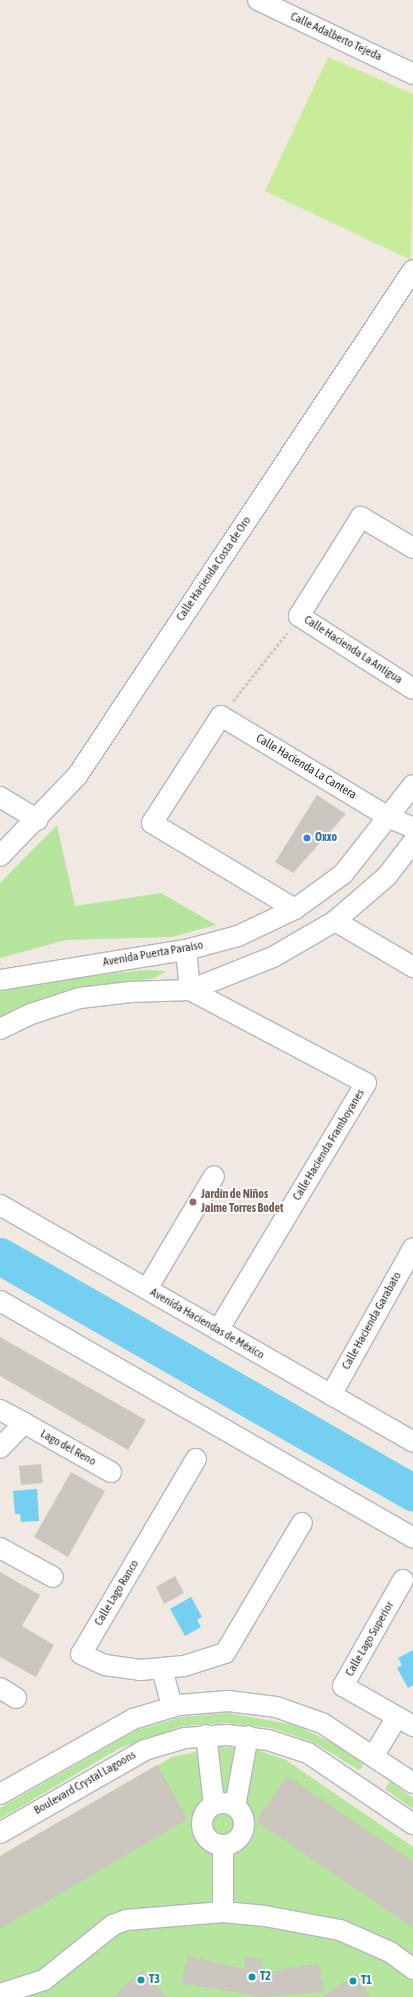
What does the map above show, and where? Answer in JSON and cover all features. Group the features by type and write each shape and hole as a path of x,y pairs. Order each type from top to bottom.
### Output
{"street":[{"name":"Calle Adalberto Tejeda","path":"258,0 413,74"},
{"name":"Calle Hacienda Costa de Oro","path":"0,856 38,820 77,776 413,270"},
{"name":"Calle Hacienda La Antigua","path":"413,548 361,517 300,616 413,689"},
{"path":"221,716 152,824 295,909"},
{"name":"Calle Hacienda La Cantera","path":"221,716 390,818 413,828"},
{"name":"Avenida Puerta Paraíso","path":"0,980 186,950 238,936 295,909 343,874 390,818 413,785"},
{"path":"0,797 38,820"},
{"path":"0,1029 32,1014 80,998 131,992 190,990 273,957 335,921 387,876 413,842"},
{"path":"335,921 413,967"},
{"path":"186,950 190,990"},
{"name":"Calle Hacienda Framboyanes","path":"190,990 366,1083 218,1330"},
{"path":"147,1289 214,1176"},
{"name":"Avenida Haciendas de México","path":"0,1205 413,1442"},
{"name":"Calle Hacienda Garabato","path":"331,1395 413,1248"},
{"path":"0,1301 413,1538"},
{"name":"Lago del Reno","path":"0,1410 111,1472"},
{"path":"0,1448 24,1423"},
{"name":"Calle Lago Ranco","path":"196,1459 81,1654 118,1668 162,1670 225,1653 302,1523"},
{"path":"0,1548 53,1577"},
{"name":"Calle Lago Superior","path":"364,1789 379,1758 405,1722 343,1686 404,1580"},
{"path":"162,1670 172,1707"},
{"path":"0,1794 111,1729 172,1707 228,1701 276,1707 322,1723 379,1758 413,1783"},
{"path":"206,1735 214,1804"},
{"name":"Boulevard Crystal Lagoons","path":"0,1833 126,1758 165,1743 206,1735 248,1736 308,1753 364,1789 413,1824"},
{"path":"235,1806 214,1804 204,1813 202,1827 208,1840 223,1845 235,1841 243,1831 243,1817 235,1806 248,1736"},
{"path":"223,1845 223,1912"},
{"path":"0,1994 44,1980 113,1925 126,1920 223,1912 265,1916 340,1930 390,1952 413,1968"}],"path":[{"path":"221,716 300,616"}],"green space":[{"path":"328,57 413,94 411,260 265,191"},
{"path":"57,825 75,906 161,893 216,925 172,937 66,940 0,958 0,883"},
{"path":"146,970 166,971 155,978 66,991 0,1016 0,992 10,988 37,981"},
{"path":"227,1713 295,1725 337,1745 363,1763 363,1767 359,1770 313,1742 271,1728 227,1723 183,1726 120,1748 0,1819 0,1808 137,1730 181,1717"},
{"path":"221,1747 254,1749 286,1760 413,1847 413,1997 0,1997 0,1856 172,1757"},
{"path":"390,1781 413,1798 413,1809 385,1789"}],"water":[{"path":"37,1489 39,1521 21,1522 20,1514 15,1514 13,1491"},
{"path":"191,1597 202,1617 197,1620 201,1627 185,1636 170,1609"},
{"path":"413,1650 413,1685 408,1688 397,1668 402,1665 398,1658"}],"building":[{"name":"Oxxo","path":"317,795 346,814 293,873 275,862"},
{"path":"0,1337 146,1420 128,1450 0,1376"},
{"path":"41,1464 43,1483 21,1485 19,1466"},
{"path":"71,1472 105,1491 68,1557 34,1537"},
{"path":"0,1572 40,1595 22,1626 54,1645 36,1677 0,1657"},
{"path":"175,1576 184,1593 164,1604 156,1587"},
{"path":"157,1765 188,1819 0,1929 0,1856"},
{"path":"287,1776 413,1861 413,1928 256,1821"},
{"name":"T2","path":"188,1956 244,1969 245,1957 263,1959 261,1973 319,1963 324,1992 260,1997 181,1983"},
{"name":"T3","path":"142,1970 167,1997 113,1997"},
{"name":"T1","path":"357,1974 370,1997 321,1997"}],"waterway":[{"path":"0,1256 413,1493"}],"place":[{"name":"Oxxo","path":"307,838"},
{"name":"Jardín de Niños Jaime Torres Bodet","path":"193,1202"},
{"name":"T2","path":"252,1977"},
{"name":"T3","path":"141,1980"},
{"name":"T1","path":"353,1981"}]}
